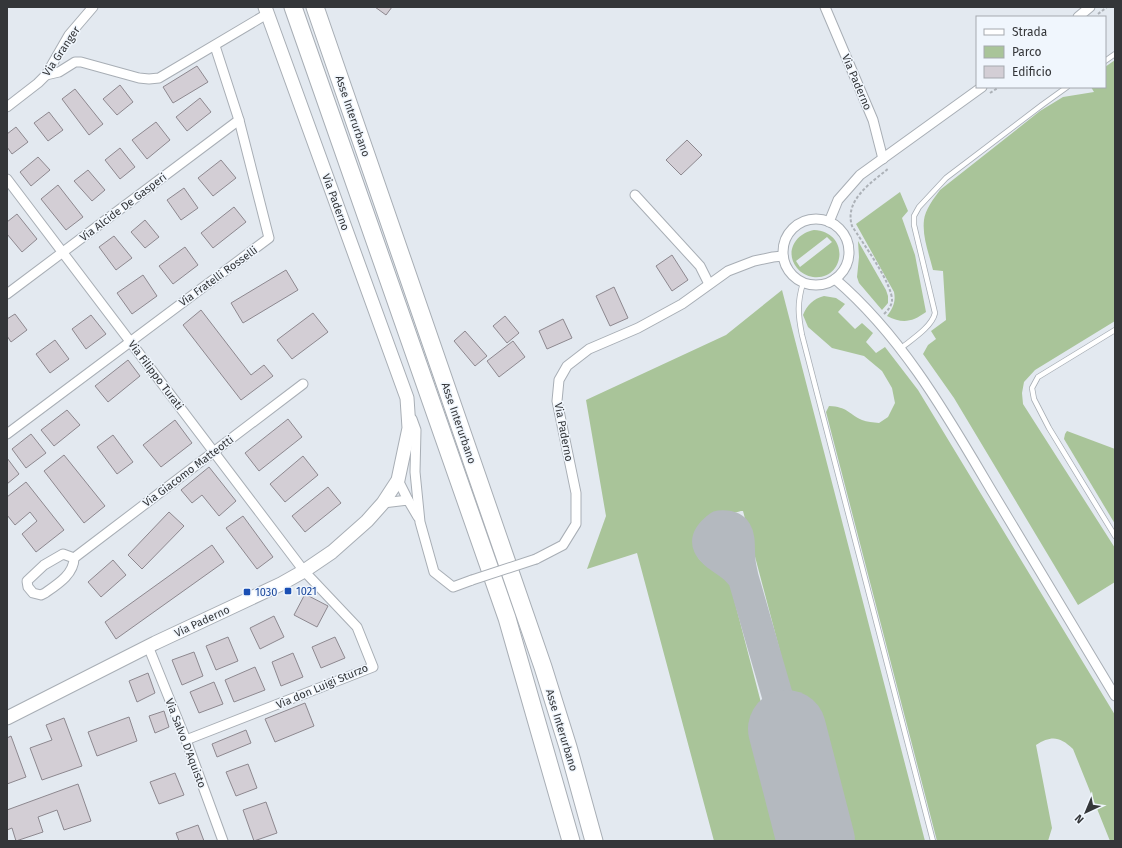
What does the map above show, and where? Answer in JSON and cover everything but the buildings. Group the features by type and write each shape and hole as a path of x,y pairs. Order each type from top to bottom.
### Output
{"highway":[{"name":"Asse Interurbano","path":"293,7 507,618 571,841"},
{"name":"Asse Interurbano","path":"315,7 543,667 568,747 594,841"}],"street":[{"name":"Via Granger","path":"7,107 46,76 69,36 93,7"},
{"name":"Via Paderno","path":"825,7 873,120 883,159"},
{"path":"1079,16 1090,7"},
{"path":"46,76 59,72 75,62 81,62 126,75 149,79 159,78 215,46 266,11"},
{"name":"Via Paderno","path":"266,11 406,398 416,430 415,472 420,522 434,572 453,587 536,559 563,545 576,524 576,493 557,401 559,380 567,366 589,349 638,328 682,304 728,271 773,257 783,256"},
{"name":"Via Fratelli Rosselli","path":"7,434 269,238 239,120 215,46"},
{"path":"829,222 838,200 860,175 981,88"},
{"name":"Via Alcide De Gasperi","path":"7,294 239,120"},
{"name":"Via Filippo Turati","path":"7,179 304,571"},
{"path":"635,195 700,266 709,284"},
{"path":"815,219 829,222 835,225 842,232 849,245 848,263 844,271 829,284 818,286 797,281 789,273 784,263 784,242 788,233 796,225 805,221 815,219"},
{"path":"835,279 849,291 877,321 900,349 937,400 1115,696"},
{"name":"Via Giacomo Matteotti","path":"74,558 303,384"},
{"name":"Via Paderno","path":"7,718 148,646 280,584 304,571 350,538 383,503 398,480 409,428 406,398"},
{"path":"402,461 415,472"},
{"name":"Via Paderno","path":"398,480 420,522"},
{"path":"383,503 408,500"},
{"name":"Via Giacomo Matteotti","path":"63,554 74,558 74,566 70,572 42,595 33,593 28,587 27,581 44,565 63,554"},
{"name":"Via don Luigi Sturzo","path":"186,740 373,667 357,627 304,571"},
{"name":"Via Salvo D'Aquisto","path":"148,646 186,740 223,841"}],"lane":[{"path":"1106,60 1115,54"},
{"path":"900,349 922,331 934,318 935,313 914,225 914,216 919,207 946,178 1066,88"},
{"path":"802,283 799,295 798,315 802,335 933,841"},
{"path":"1115,330 1038,377 1032,388 1034,399 1049,428 1115,536"}],"path":[{"path":"1095,16 1107,7"},
{"path":"986,96 998,88"},
{"path":"877,321 890,307 892,300 890,292 884,277 852,226 849,218 851,207 857,197 869,184 892,166"}],"green space":[{"path":"1115,60 1115,321 1035,370 1024,382 1022,393 1023,404 1115,548 1115,582 1078,605 954,398 923,354 928,345 936,339 931,331 946,320 943,271 933,270 925,239 924,220 928,208 940,190 1040,111 1063,97 1094,92 1092,88 1106,88 1106,66"},
{"path":"900,192 908,211 902,218 915,255 926,312 912,320 907,321 893,319 887,316 894,305 894,292 856,224"},
{"path":"814,230 826,233 834,239 838,247 839,256 837,264 832,272 824,276 813,277 806,275 797,268 793,262 792,250 794,244 797,239","holes":["827,237 832,242 800,267 796,261"]},
{"path":"858,241 886,290 888,303 882,310 859,283 857,277 859,257"},
{"path":"782,290 925,841 830,841 743,511 732,513 706,524 698,533 695,545 697,556 701,561 710,567 724,570 728,576 797,841 714,841 637,553 587,569 606,516 586,400 726,335"},
{"path":"824,296 836,298 845,304 838,312 855,329 862,323 873,333 866,342 876,353 885,347 918,390 1115,715 1115,841 1110,841 1073,749 1060,740 1051,739 1036,745 1052,828 1048,841 937,841 826,412 829,406 840,408 862,420 879,423 888,417 895,403 892,388 882,371 864,356 832,348 808,327 803,315 805,311 814,301"},
{"path":"1067,431 1115,449 1115,524 1064,439"}],"taxiway":[{"path":"743,577 710,549 708,539 719,526 733,528 738,535 740,564 743,577 787,729"}],"runway":[{"path":"787,729 816,841"}],"place":[{"name":"1021","path":"288,591"},
{"name":"1030","path":"247,592"}]}
